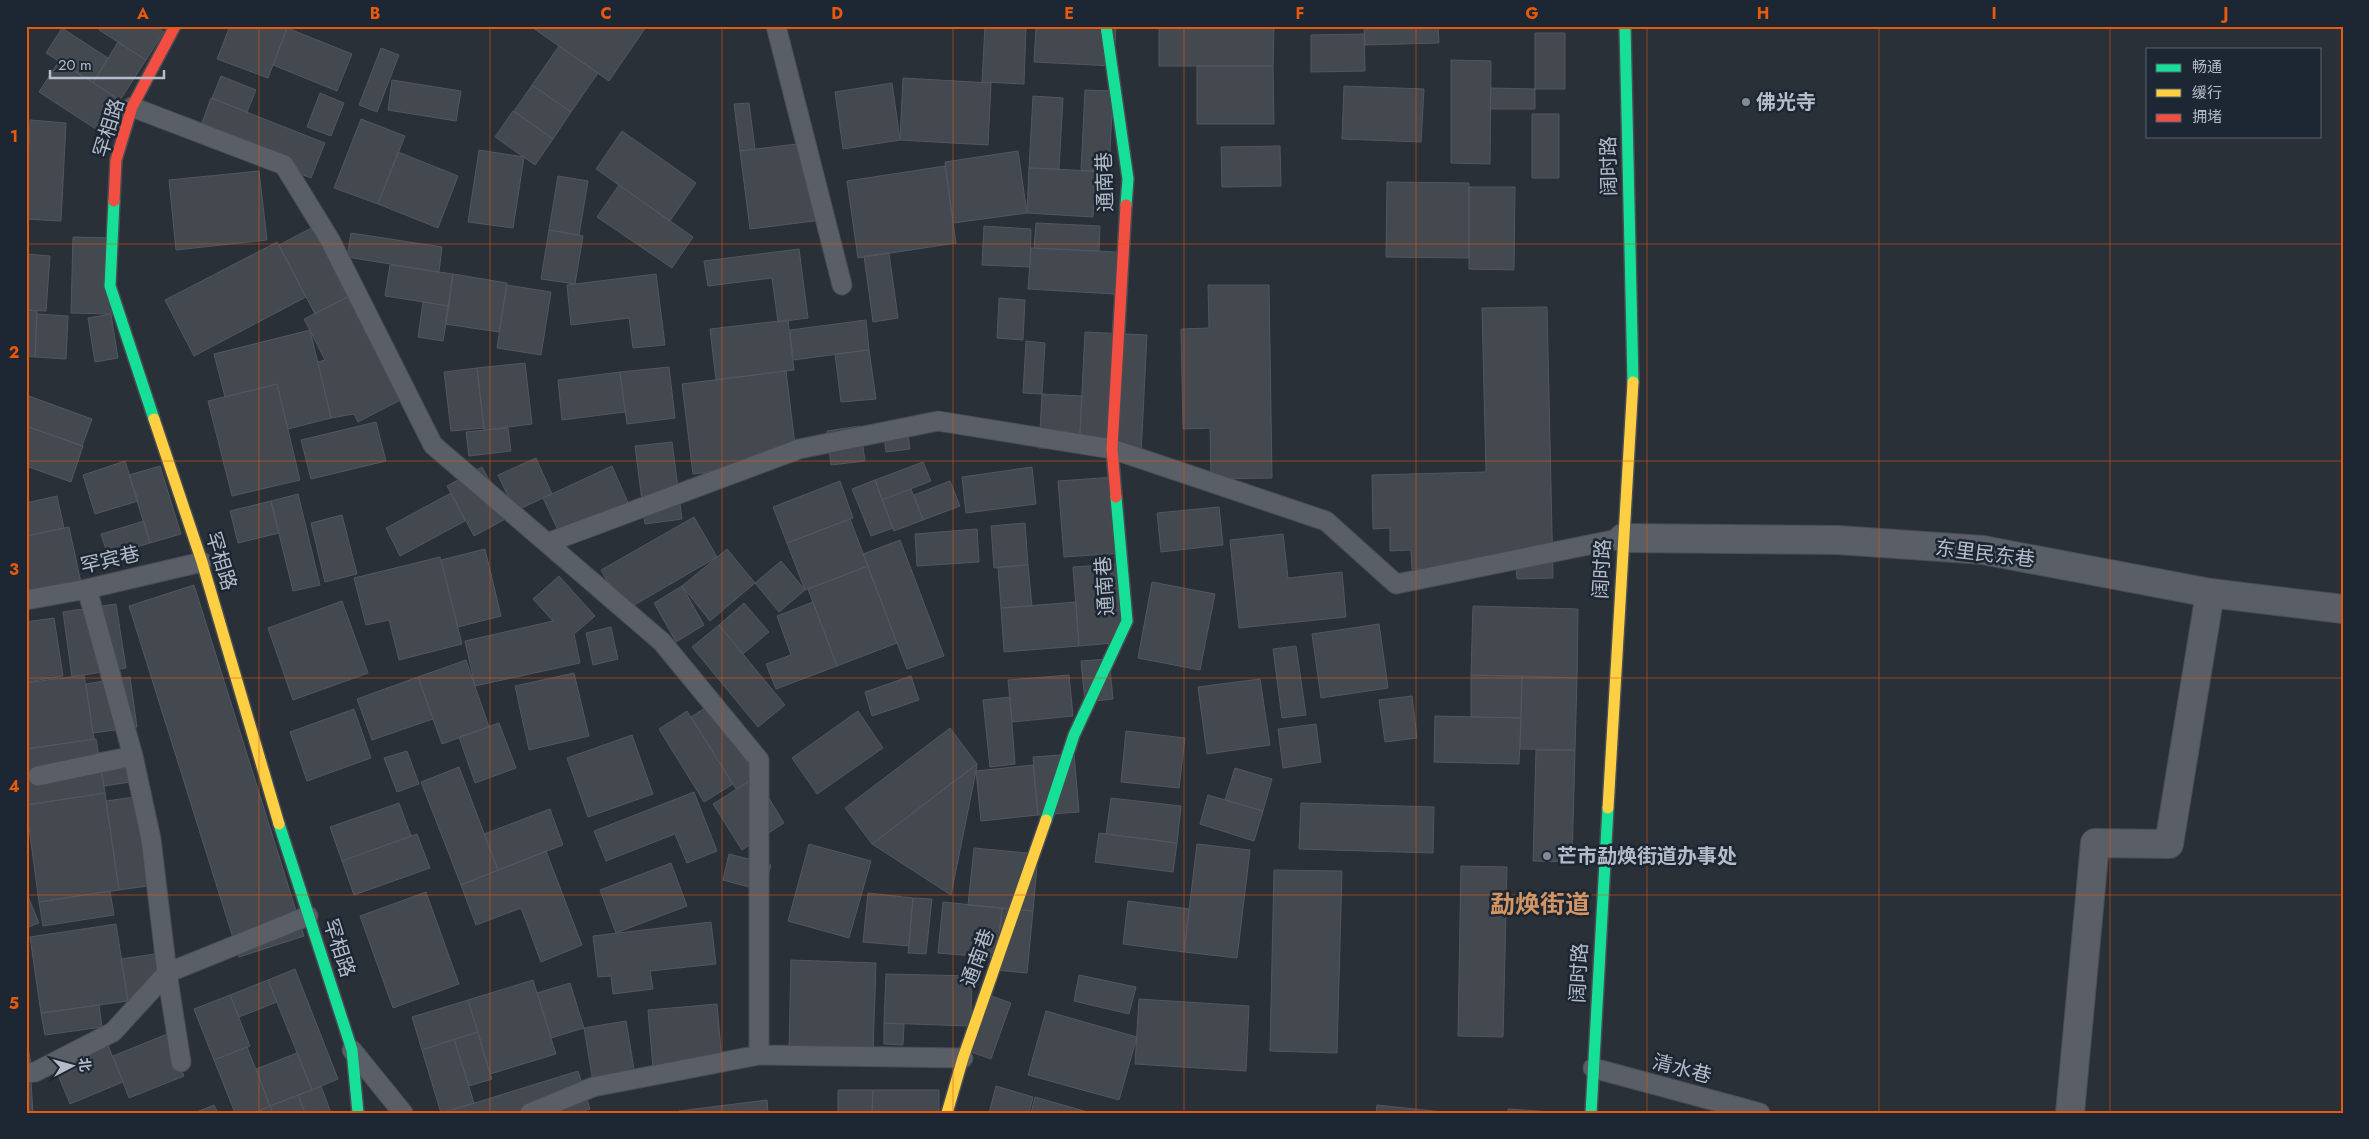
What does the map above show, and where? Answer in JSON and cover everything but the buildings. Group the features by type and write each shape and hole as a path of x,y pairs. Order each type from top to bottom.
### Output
{"street":[{"name":"罕相路","path":"175,26 132,107 116,160 110,286 202,562 264,778 352,1050 358,1113"},
{"name":"通南巷","path":"947,1113 963,1058 1022,891 1074,735 1128,621 1112,449 1128,179 1106,26"},
{"name":"阔时路","path":"1591,1113 1633,379 1625,26"},
{"name":"东里民东巷","path":"1623,538 1838,540 1983,550 2210,592 2343,609"},
{"path":"2070,1113 2095,843 2169,844 2210,592"}],"lane":[{"path":"776,26 842,285"},
{"path":"132,107 284,164 330,240 433,445 662,642 759,760 759,1055"},
{"path":"547,543 799,449 938,420 1112,449 1326,521 1396,584 1623,538"},
{"name":"罕宾巷","path":"26,600 88,589 202,562"},
{"path":"88,589 133,756 151,839 167,973 181,1062"},
{"path":"38,776 133,756"},
{"path":"26,1073 35,1072 113,1032 167,973 308,916"},
{"path":"352,1050 403,1113"},
{"path":"530,1113 593,1087 759,1055 963,1058"},
{"name":"清水巷","path":"1593,1068 1760,1113"}],"traffic: fast":[{"path":"1106,26 1128,179 1126,205"},
{"path":"1625,26 1633,382"},
{"path":"114,201 110,286 154,419"},
{"path":"1046,820 1074,735 1127,621 1116,497"},
{"path":"1591,1113 1608,808"},
{"path":"279,824 352,1050 358,1113"}],"traffic: slow":[{"path":"1608,808 1633,382"},
{"path":"154,419 202,562 279,824"},
{"path":"947,1113 963,1058 1046,820"}],"traffic: jam":[{"path":"114,201 116,160 132,107 175,26"},
{"path":"1116,497 1112,449 1126,205"}],"place":[{"name":"佛光寺","path":"1746,102"},
{"name":"芒市勐焕街道办事处","path":"1547,856"}],"district":[{"name":"勐焕街道","path":"1540,904"}]}
